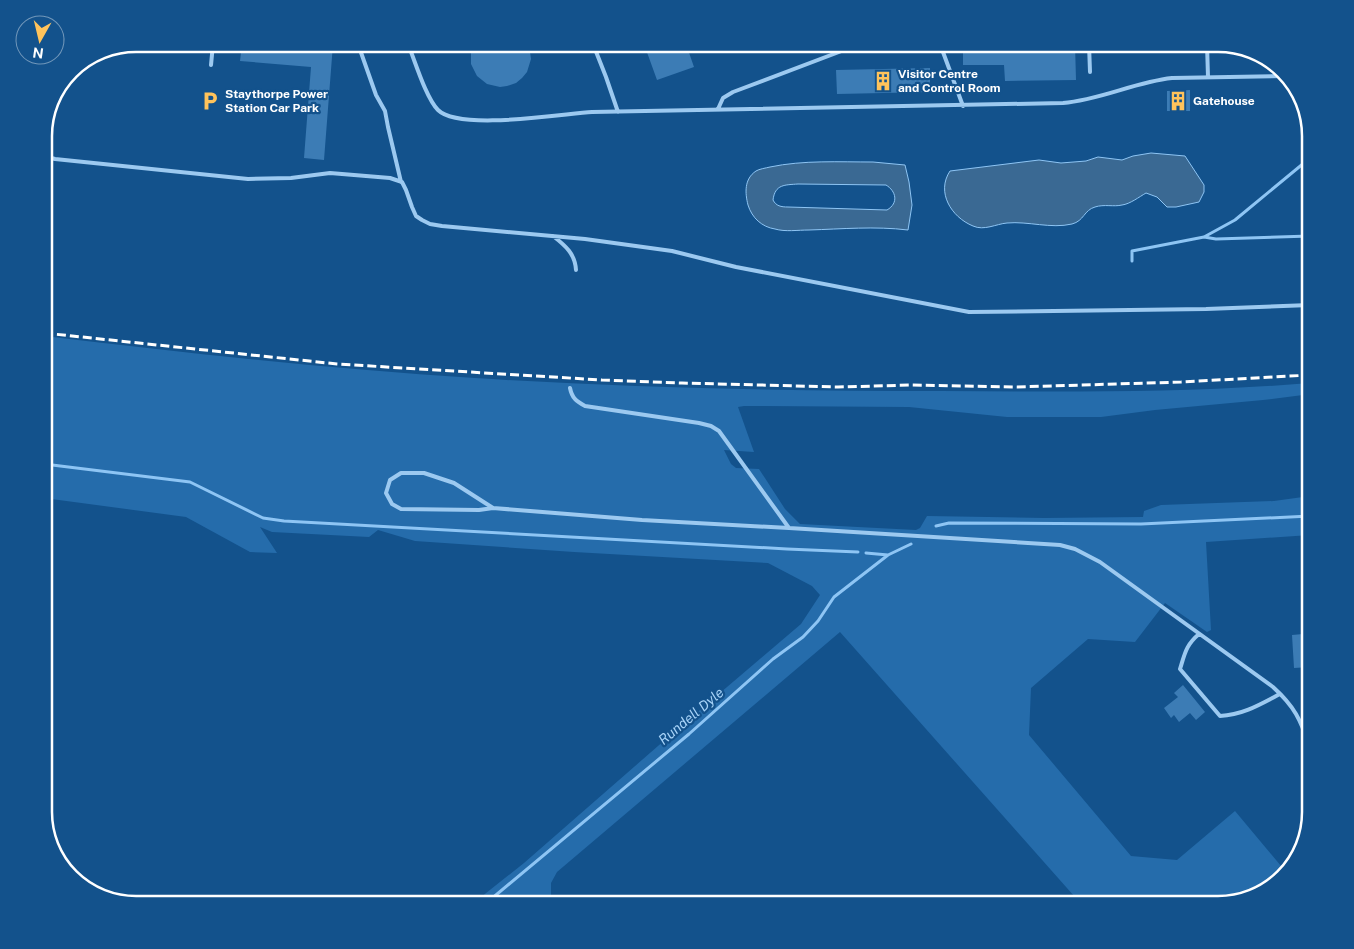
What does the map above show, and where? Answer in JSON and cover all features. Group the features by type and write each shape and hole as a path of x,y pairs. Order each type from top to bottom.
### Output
{"lane":[{"path":"211,65 212,52"},
{"path":"361,52 376,95 385,111 402,182 412,207 416,216 430,224 552,235 672,251 736,266 969,312 1206,309 1302,305"},
{"path":"411,52 431,100 438,110 458,119 473,120 522,119 574,113 963,106 1072,102 1157,80 1172,78 1276,76"},
{"path":"596,52 618,112"},
{"path":"718,110 723,98 733,92 839,52"},
{"path":"943,52 963,106"},
{"path":"1089,52 1090,72"},
{"path":"1207,52 1208,77"},
{"path":"53,158 248,179 330,173 390,178 402,182"},
{"path":"552,235 570,253 575,261 576,270"},
{"path":"570,388 571,394 576,401 586,406 700,423 711,426 719,431 789,528"},
{"path":"493,508 454,483 424,473 401,473 390,480 386,493 392,504 401,509 479,510 493,508 642,520 1060,545 1075,549 1100,562 1273,687 1292,708 1302,723"},
{"path":"1199,634 1191,641 1187,648 1180,669 1220,716 1231,716 1243,712 1280,694"}],"shaded area":[{"path":"1151,153 1185,156 1204,185 1204,192 1199,202 1167,207 1157,197 1146,193 1125,204 1091,208 1076,223 1072,224 1056,226 1007,223 981,228 973,226 958,217 952,210 945,195 946,179 950,171 1039,160 1061,163 1086,161 1098,157 1122,160"},
{"path":"873,162 905,165 912,205 908,230 871,228 779,230 762,224 755,218 748,205 746,196 747,182 757,170 795,163","holes":["798,184 886,185 892,190 895,197 895,201 887,210 783,207 777,205 773,200 776,191 781,186"]},
{"path":"53,337 367,370 649,387 1079,392 1218,389 1302,384 1302,395 1101,417 1007,417 909,407 744,406 738,407 754,452 724,450 731,464 736,468 759,469 785,509 800,524 916,530 920,528 927,516 1143,517 1144,511 1161,505 1274,501 1302,497 1302,536 1206,542 1211,630 1207,632 1165,603 1135,642 1088,639 1031,688 1029,735 1131,856 1177,860 1235,811 1281,866 1277,872 1259,885 1239,894 1228,896 1074,896 840,632 557,872 551,883 551,896 482,896 524,863 801,624 820,595 812,586 768,563 415,541 378,530 369,537 272,532 260,527 277,553 250,552 186,517 53,499"}],"building":[{"path":"241,52 332,52 324,160 304,158 311,67 240,61"},
{"path":"471,52 530,52 531,59 527,72 522,78 516,83 500,87 487,84 477,76 471,64"},
{"path":"647,52 689,52 694,67 657,80"},
{"path":"963,52 1075,52 1076,80 1005,81 1004,65 963,65"},
{"name":"Visitor Centre and Control Room","path":"930,68 930,92 837,94 836,70"},
{"name":"Gatehouse","path":"1190,90 1190,111 1167,111 1167,91"},
{"path":"1302,634 1302,668 1294,668 1292,635"},
{"path":"1183,685 1205,712 1196,720 1190,713 1179,722 1174,715 1171,718 1164,708 1178,697 1174,693"}],"waterway":[{"path":"1132,261 1132,251 1204,237 1235,220 1302,165"},
{"path":"1204,237 1216,239 1302,236"},
{"path":"53,465 190,482 263,518 284,521 858,552"},
{"path":"936,526 949,523 1141,524 1302,516"},
{"name":"Rundell Dyle","path":"495,896 689,734 773,659 803,637 818,621 834,597 888,555 911,544"},
{"path":"866,553 888,555"}],"railway":[{"path":"53,334 337,364 682,383 838,387 912,385 1017,387 1181,382 1302,375"}],"place":[{"name":"Visitor Centre and Control Room","path":"883,81"},
{"name":"Staythorpe Power Station Car Park","path":"210,101"},
{"name":"Gatehouse","path":"1178,101"}]}
